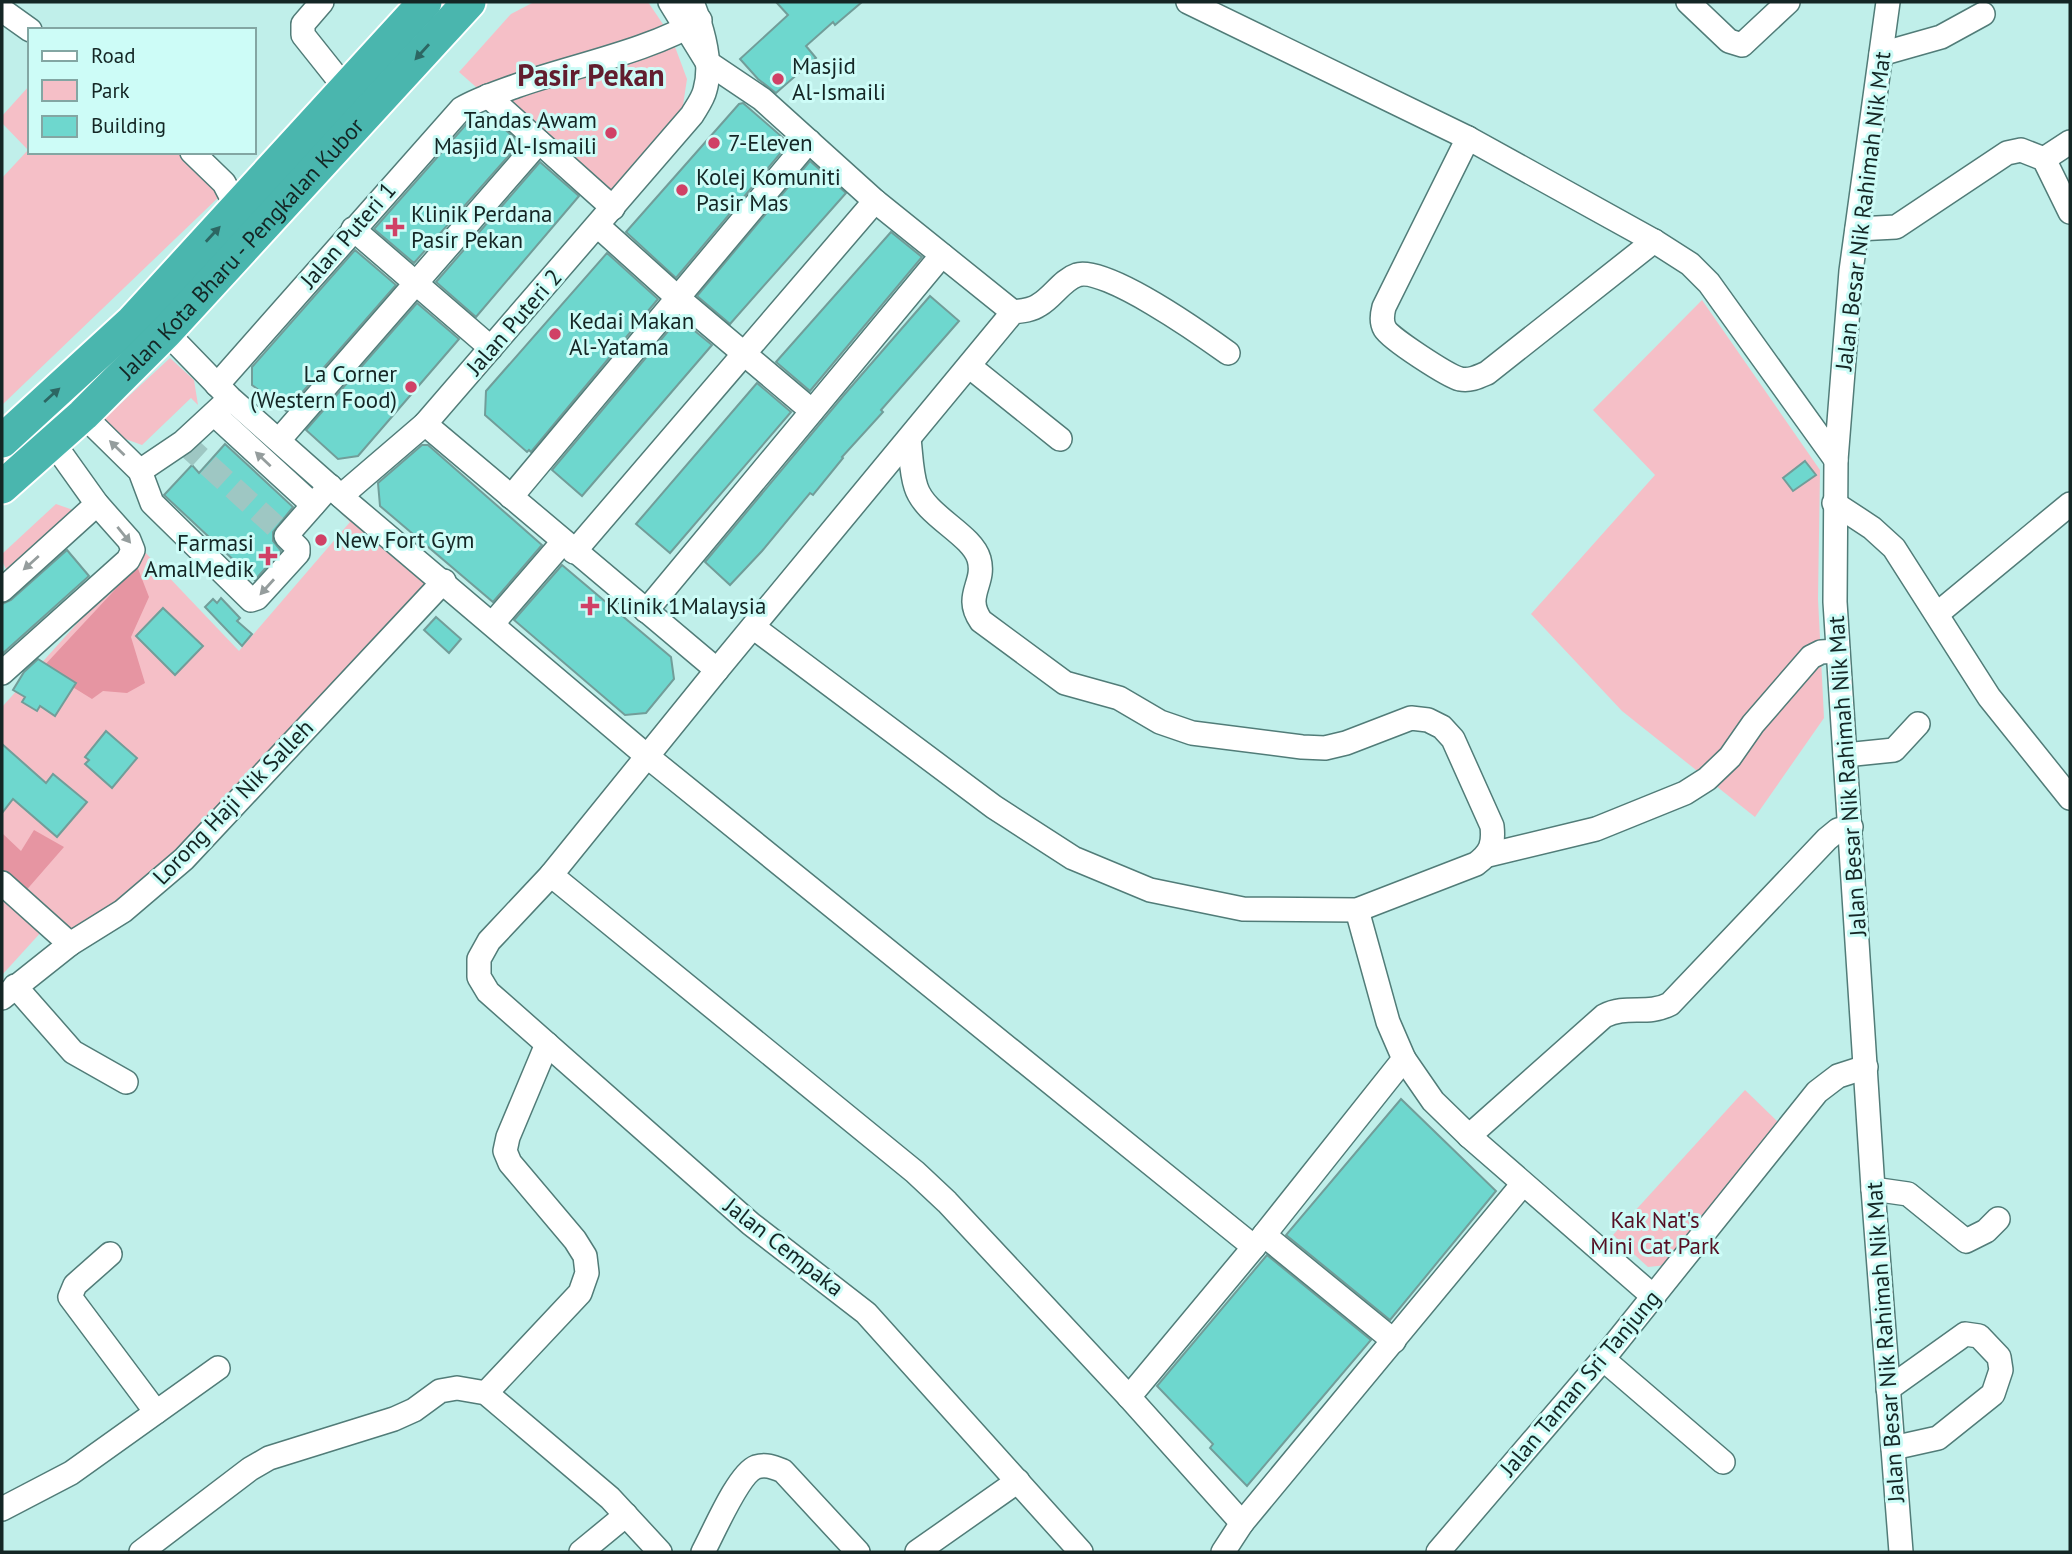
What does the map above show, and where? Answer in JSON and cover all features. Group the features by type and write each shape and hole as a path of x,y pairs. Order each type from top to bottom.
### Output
{"highway":[{"name":"Jalan Kota Bharu - Pengkalan Kubor","path":"2,440 132,322 425,2"},
{"name":"Jalan Kota Bharu - Pengkalan Kubor","path":"2,486 83,415 166,332 469,2"}],"street":[{"path":"323,2 303,24 303,35 346,89"},
{"path":"670,2 693,17 707,62 762,99 875,201 1013,312"},
{"path":"1188,2 1468,138 1654,241 1690,264 1709,283 1836,460"},
{"path":"1688,2 1729,41 1742,45 1788,2"},
{"name":"Jalan Besar Nik Rahimah Nik Mat","path":"1888,2 1851,271 1836,460 1835,602 1872,1189 1901,1552"},
{"path":"2,10 28,29"},
{"path":"1881,54 1941,37 1983,14"},
{"name":"Jalan Puteri 1","path":"141,471 183,442 353,229 458,112 488,96 639,47 693,17"},
{"name":"Jalan Puteri 2","path":"141,471 152,503 251,600 257,598 298,553 298,548 286,536 313,505 336,491 425,424 692,116 705,90 707,62"},
{"path":"488,96 613,208"},
{"path":"1468,138 1384,307 1382,320 1386,331 1395,339 1448,375 1462,380 1474,379 1487,373 1654,241"},
{"path":"511,498 808,141"},
{"path":"279,440 539,142"},
{"path":"2044,159 2070,142"},
{"path":"1857,229 1896,228 2012,151 2021,150 2044,159 2070,212"},
{"path":"194,154 224,183 237,208"},
{"path":"493,623 569,547 744,354 875,201"},
{"path":"598,226 678,298 812,411"},
{"path":"353,229 491,348"},
{"path":"646,611 942,255"},
{"path":"1228,353 1170,314 1112,281 1093,274 1079,274 1066,281 1037,307 1013,312 551,874 915,1172 947,1202 1129,1396 1242,1523"},
{"path":"166,332 220,399 313,505"},
{"path":"969,366 1060,439"},
{"path":"220,399 279,440 649,757 1259,1241 1394,1341"},
{"path":"83,415 141,471"},
{"path":"425,424 717,670"},
{"path":"909,439 916,488 928,506 972,547 979,558 980,571 973,596 973,610 981,621 1065,683 1119,698 1177,729 1302,747 1325,748 1346,743 1411,718 1428,720 1442,727 1453,739 1492,826 1494,841 1488,855"},
{"path":"2,673 131,556 133,550 129,540 97,504 52,442"},
{"path":"1835,503 1872,528 1894,548 1989,697 2070,798"},
{"path":"2,590 97,504"},
{"path":"1937,614 2070,504"},
{"name":"Lorong Haji Nik Salleh","path":"8,992 70,944 123,911 184,859 444,581"},
{"path":"753,627 994,807 1073,859 1150,890 1243,909 1357,910 1476,864 1488,855 1596,829 1685,793 1707,779 1730,757 1754,724 1811,657 1821,652 1838,651"},
{"path":"1845,755 1894,750 1918,724"},
{"path":"1469,1136 1604,1016 1617,1009 1650,1011 1670,1004 1827,839 1838,830 1851,827"},
{"name":"Jalan Cempaka","path":"551,874 489,941 479,959 479,977 488,992 751,1224 866,1313 1081,1552"},
{"path":"2,883 70,944"},
{"path":"1357,910 1388,1022 1404,1059 1433,1101 1522,1185 1654,1297"},
{"path":"8,992 73,1052 126,1082"},
{"path":"486,1393 580,1293 587,1273 585,1256 575,1240 510,1163 505,1151 508,1137 547,1044"},
{"path":"1129,1396 1259,1241 1404,1059"},
{"name":"Jalan Taman Sri Tanjung","path":"1438,1552 1603,1359 1654,1297 1697,1233 1817,1092 1838,1076 1866,1068"},
{"path":"1223,1552 1242,1523 1522,1185"},
{"path":"1872,1189 1908,1194 1966,1241 1986,1231 1998,1219"},
{"path":"110,1254 75,1285 70,1297 156,1412"},
{"path":"1888,1389 1965,1334 1973,1334 1985,1340 2001,1361 1997,1386 1990,1397 1938,1438 1892,1448"},
{"path":"1603,1359 1723,1462"},
{"path":"2,1509 71,1473 218,1368"},
{"path":"141,1552 250,1469 269,1458 394,1419 414,1410 440,1391 457,1388 486,1393 590,1479 660,1552"},
{"path":"703,1552 743,1478 753,1468 768,1465 783,1471 858,1552"},
{"path":"917,1552 1018,1481"},
{"path":"581,1552 626,1515"}],"green space":[{"path":"534,2 648,2 671,36 687,79 682,112 604,200 459,72 511,14"},
{"path":"28,87 28,150 2,123 2,116"},
{"path":"28,150 28,154 180,154 223,193 2,405 2,178"},
{"path":"1702,300 1820,470 1818,599 1824,718 1755,817 1622,711 1531,614 1655,475 1593,410"},
{"path":"170,358 194,380 198,405 191,398 142,445 120,437 104,419"},
{"path":"56,504 76,511 8,573 2,561 2,554"},
{"path":"351,505 444,581 184,859 70,944 2,883 2,707 143,550 239,651 350,522 341,513"},
{"path":"2,893 43,930 2,975"},
{"name":"Kak Nat's Mini Cat Park","path":"1745,1090 1778,1122 1667,1265 1648,1267 1613,1235"}],"shaded area":[{"path":"137,566 149,597 131,637 145,683 127,693 103,691 92,699 42,668"},
{"path":"34,830 64,847 23,894 2,873 2,833 21,851"}],"building":[{"path":"776,2 862,2 835,25 833,22 806,46 816,58 776,93 758,79 740,59 788,15"},
{"path":"743,103 789,143 676,278 626,232 739,104"},
{"path":"479,115 489,115 520,143 414,263 374,229 470,120"},
{"path":"810,161 846,193 730,324 697,296"},
{"path":"540,162 579,196 476,317 436,282"},
{"path":"891,232 922,257 810,391 776,362"},
{"path":"355,250 396,285 286,411 252,385 252,367"},
{"path":"607,253 658,299 531,452 527,452 485,415 486,391"},
{"path":"930,296 959,321 881,410 883,412 842,457 813,495 810,493 730,585 705,562"},
{"path":"417,303 459,339 358,456 338,459 306,430"},
{"path":"679,318 712,345 582,496 552,470"},
{"path":"757,383 791,412 670,553 636,524"},
{"path":"225,444 293,507 273,532 273,541 281,551 255,580 164,495 192,465 199,473"},
{"path":"422,445 428,445 542,545 493,602 380,506 378,483"},
{"path":"1805,461 1816,475 1793,491 1783,478"},
{"path":"67,550 89,576 2,654 2,604 11,600"},
{"path":"562,565 671,657 674,679 646,713 625,715 514,620"},
{"path":"221,598 240,618 237,621 252,634 242,646 205,607 213,599 217,603"},
{"path":"163,608 203,646 175,675 136,636"},
{"path":"436,617 461,639 449,653 424,630"},
{"path":"38,659 76,683 55,716 40,706 37,711 22,702 25,697 13,690 24,672"},
{"path":"106,731 137,758 112,788 85,764 89,760 85,757"},
{"path":"2,744 46,783 53,774 87,802 57,837 13,799 2,813"},
{"path":"1401,1099 1496,1191 1390,1320 1286,1235"},
{"path":"1267,1255 1371,1340 1247,1486 1210,1448 1213,1444 1157,1386"}],"tunnel":[{"path":"183,442 286,536"}],"place":[{"name":"Masjid Al-Ismaili","path":"778,79"},
{"name":"Tandas Awam Masjid Al-Ismaili","path":"611,133"},
{"name":"7-Eleven","path":"714,143"},
{"name":"Kolej Komuniti Pasir Mas","path":"682,190"},
{"name":"Klinik Perdana Pasir Pekan","path":"395,227"},
{"name":"Kedai Makan Al-Yatama","path":"555,334"},
{"name":"La Corner (Western Food)","path":"411,387"},
{"name":"New Fort Gym","path":"321,540"},
{"name":"Farmasi AmalMedik","path":"268,556"},
{"name":"Klinik 1Malaysia","path":"590,606"}],"district":[{"name":"Pasir Pekan","path":"591,76"}]}
